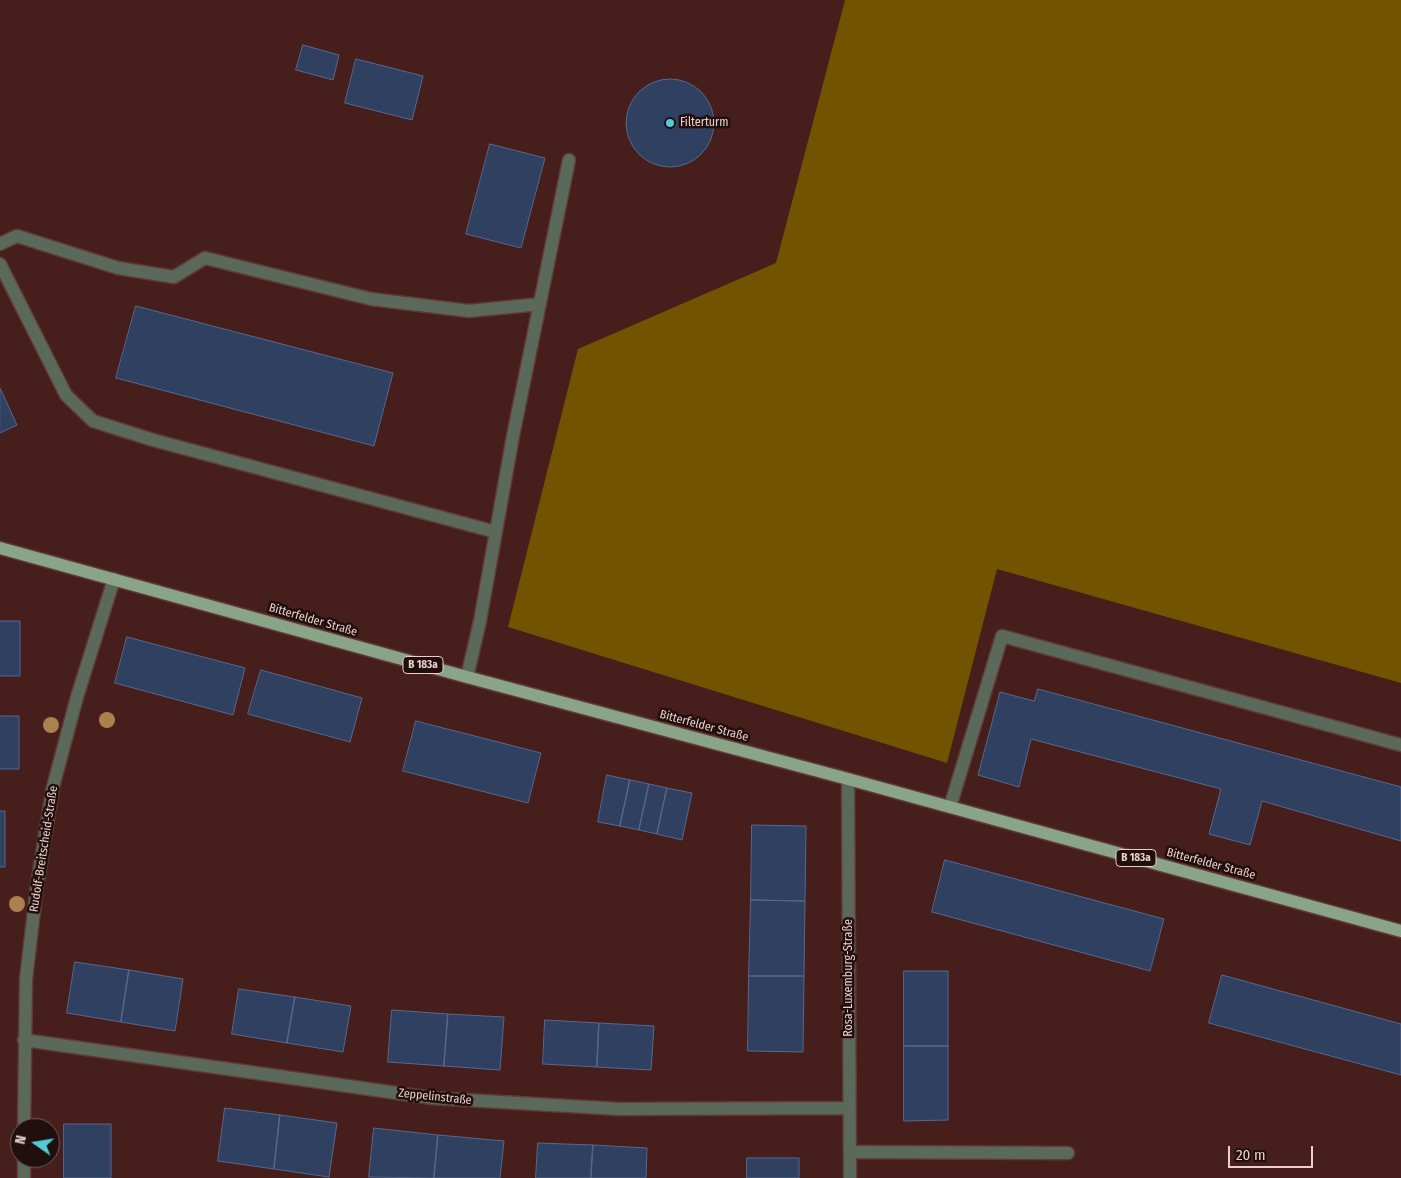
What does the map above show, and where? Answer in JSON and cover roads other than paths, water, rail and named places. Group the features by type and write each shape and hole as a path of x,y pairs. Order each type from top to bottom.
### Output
{"main road":[{"name":"Bitterfelder Straße","path":"0,548 1401,931"}],"street":[{"path":"467,677 480,621 540,304 570,160"},
{"path":"0,244 17,236 118,268 174,277 205,258 371,299 469,311 540,304"},
{"path":"0,264 66,394 93,421 153,440 496,532"},
{"name":"Rudolf-Breitscheid-Straße","path":"24,1118 26,979 37,885 53,787 76,697 114,579"},
{"path":"950,807 1002,636 1401,745"},
{"name":"Rosa-Luxemburg-Straße","path":"848,779 850,1178"},
{"name":"Zeppelinstraße","path":"24,1040 432,1098 620,1110 849,1108"},
{"path":"850,1152 1068,1154"}],"place":[{"name":"Filterturm","path":"670,123"}]}
